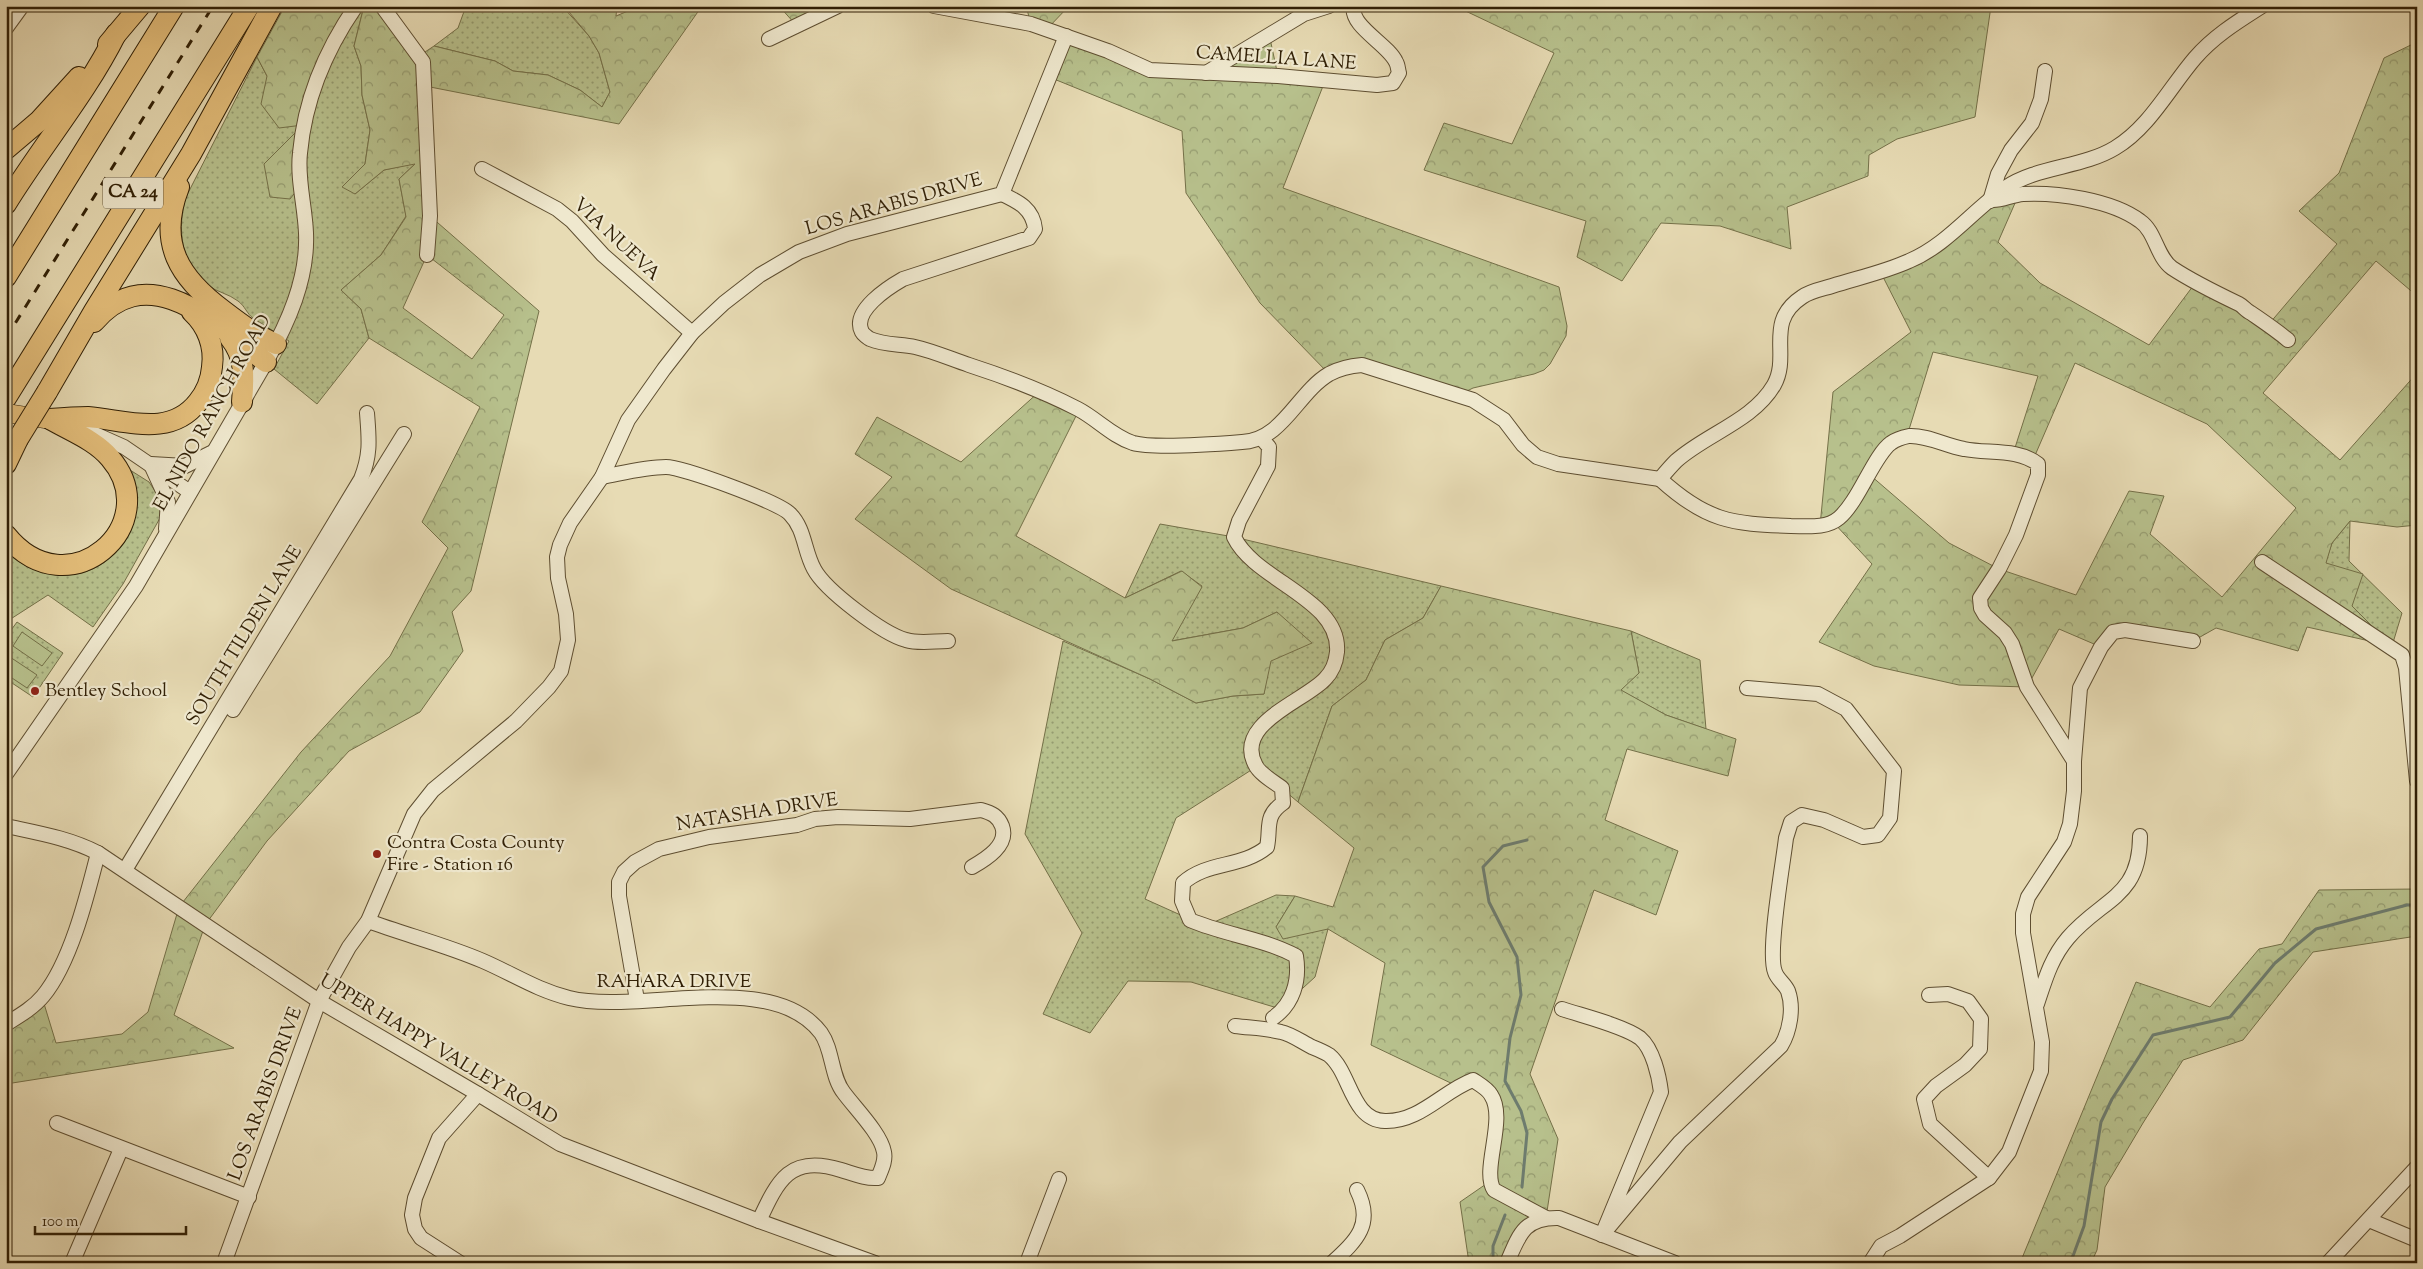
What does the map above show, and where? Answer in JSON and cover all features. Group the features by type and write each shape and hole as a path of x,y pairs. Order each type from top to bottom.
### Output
{"highway":[{"path":"6,149 38,121 140,6"},
{"path":"6,277 174,6"},
{"name":"CA 24","path":"6,398 248,6"},
{"path":"47,392 191,154 272,6"},
{"path":"6,204 50,136 102,63 116,34"},
{"path":"191,154 170,215 171,242 177,262 188,280 204,295 262,338 276,344"},
{"path":"6,464 12,447 88,330 109,308 124,299 151,295 172,299 198,311 266,362"},
{"path":"50,420 86,417 156,425 176,419 193,407 210,381 213,364 212,349 208,334 200,321 189,310 172,299"},
{"path":"223,328 239,349 243,360 242,402"},
{"path":"6,535 25,555 52,564 68,565 82,563 107,547 117,535 125,518 127,505 124,484 112,460 93,444 50,420"}],"main road":[{"path":"6,413 50,420"}],"street":[{"path":"6,28 22,6"},
{"name":"EL NIDO RANCH ROAD","path":"6,774 114,621 266,362 293,307 305,258 306,234 300,156 310,93 323,61 356,6"},
{"path":"382,6 423,62 430,216 427,255"},
{"path":"769,39 838,6"},
{"path":"934,6 1031,24 1066,36"},
{"path":"1206,73 1304,14 1329,6"},
{"name":"CAMELLIA LANE","path":"1066,36 1150,70 1377,86 1393,83 1399,74 1396,61 1368,31 1357,23 1353,11 1354,6"},
{"path":"1660,479 1676,461 1743,416 1762,400 1774,384 1780,368 1779,330 1785,315 1798,300 1818,290 1910,261 1949,237 2005,188 2026,178 2074,164 2115,148 2145,121 2196,57 2216,37 2262,6"},
{"name":"LOS ARABIS DRIVE","path":"224,1263 319,1001 350,947 368,921 414,814 433,790 516,721 549,687 561,670 568,640 566,614 558,578 557,557 560,544 570,523 602,476 628,420 692,334 724,303 760,275 799,252 847,234 1002,194 1066,36"},
{"path":"1991,200 1998,174 2011,150 2032,124 2041,99 2045,71"},
{"name":"VIA NUEVA","path":"482,170 557,209 572,221 603,256 692,334"},
{"path":"1991,200 2001,200 2019,194 2040,193 2101,203 2132,216 2142,221 2151,234 2158,251 2170,266 2221,297 2240,305 2269,324 2288,340"},
{"path":"1002,194 1018,202 1030,212 1034,229 1030,238 903,279 884,290 865,310 860,322 862,331 869,339 916,347 1017,381 1079,410 1119,437 1133,443 1159,445 1244,442 1262,439 1279,425 1311,390 1329,374 1346,367 1362,365 1473,400 1504,420 1523,445 1537,456 1551,462 1660,479 1679,497 1697,509 1732,522 1820,526 1839,518 1860,491 1890,444 1907,436 1918,437 1965,450 2013,454 2033,460 2038,464 2038,475 2016,535 1999,569 1980,598 1981,608 1985,615 2005,633 2012,644 2027,687 2074,761"},
{"name":"SOUTH TILDEN LANE","path":"129,873 360,479 367,462 370,446 367,413"},
{"path":"50,420 97,434 150,464 190,492"},
{"path":"129,873 404,434"},
{"path":"1262,439 1269,447 1268,466 1239,521 1234,537 1240,549 1256,563 1328,617 1336,635 1337,653 1333,669 1324,680 1280,709 1257,732 1251,751 1256,767 1282,788 1283,803 1273,810 1268,826 1267,847 1258,855 1209,867 1193,874 1183,883 1182,900 1190,920 1273,945 1296,956 1298,971 1292,998 1284,1010 1273,1018"},
{"path":"150,464 181,467 190,465 214,450"},
{"path":"150,464 168,502 165,536"},
{"path":"602,476 667,467 686,471 766,501 789,513 803,535 814,570 832,591 874,623 904,640 948,641"},
{"path":"2262,562 2402,654 2406,668 2417,781"},
{"path":"1870,1263 1881,1246 1900,1236 1989,1178 2009,1152 2041,1071 2042,1042 2023,933 2023,914 2032,890 2064,842 2070,824 2080,688 2101,647 2114,632 2125,630 2193,641"},
{"path":"1602,1235 1680,1142 1781,1046 1788,1034 1790,1011 1788,991 1774,971 1773,951 1786,838 1791,822 1802,815 1824,820 1862,837 1878,835 1890,818 1894,771 1846,709 1818,694 1747,688"},
{"name":"NATASHA DRIVE","path":"637,1000 619,882 624,872 635,862 659,849 709,837 797,825 822,818 910,818 982,810 990,812 999,819 1004,831 1000,844 991,854 972,867"},
{"name":"UPPER HAPPY VALLEY ROAD","path":"7,825 63,838 98,853 319,1001 560,1144 759,1221 875,1263"},
{"path":"2036,1007 2053,958 2069,937 2130,883 2140,857 2140,836"},
{"path":"6,1024 42,996 57,974 88,890 98,853"},
{"name":"RAHARA DRIVE","path":"368,921 482,960 533,986 571,998 595,1001 726,998 761,1001 787,1008 803,1016 821,1034 842,1091 865,1119 880,1142 884,1152 884,1163 878,1178 869,1179 820,1165 802,1166 784,1176 759,1221"},
{"path":"1929,995 1948,994 1968,1001 1981,1019 1980,1049 1965,1065 1936,1086 1924,1099 1930,1124 1989,1178"},
{"path":"1562,1009 1628,1032 1641,1039 1659,1077 1661,1092 1602,1235"},
{"path":"1236,1026 1282,1032 1328,1055 1341,1069 1361,1109 1369,1118 1386,1121 1406,1117 1425,1110 1457,1086 1473,1080 1492,1095 1495,1109 1495,1142 1489,1182 1494,1190 1546,1218"},
{"path":"460,1263 421,1238 415,1229 412,1215 415,1198 439,1138 478,1094"},
{"path":"56,1122 111,1142 121,1149 249,1197"},
{"path":"72,1263 121,1149"},
{"path":"2328,1263 2417,1167"},
{"path":"1028,1263 1059,1180"},
{"path":"1332,1263 1355,1242 1362,1228 1364,1203 1357,1190"},
{"path":"1507,1263 1518,1237 1530,1223 1546,1218 1559,1218 1676,1263"},
{"path":"2369,1220 2417,1240"}],"green space":[{"path":"285,6 356,6 311,93 301,185 290,199 270,197 264,164 303,125 279,128 261,104 267,76 257,57"},
{"path":"356,6 364,6 354,46 361,66 362,95 370,130 365,164 355,194 384,170 416,163 399,179 406,216 381,255 341,290 361,309 369,338 317,404 274,369 289,341 253,318 238,301 207,285 191,267 183,245 183,209 186,197 257,57 267,76"},
{"path":"364,6 382,6 419,56 434,46 495,61 513,71 548,75 580,90 602,107 610,92 599,53 589,36 564,6 617,6 616,16 640,6 702,6 619,124 425,86 430,216 539,311 471,591 452,612 463,651 420,712 349,751 267,841 205,925 174,1015 234,1048 6,1084 6,1024 42,997 56,1043 122,1034 148,1012 179,907 301,752 390,656 448,548 422,522 480,407 369,338 361,309 341,290 381,255 406,217 399,179 415,164 384,170 355,194 342,187 365,164 370,130 362,95 361,66 354,46","holes":["427,255 504,315 472,359 403,308"]},
{"path":"466,6 563,7 589,36 599,53 610,92 602,107 580,90 548,75 513,71 495,61 434,46 458,28"},
{"path":"779,6 838,6 796,25"},
{"path":"1026,6 1069,6 1047,29 1031,24"},
{"path":"1455,6 1991,6 1975,117 1897,139 1869,155 1868,176 1787,207 1791,249 1720,226 1661,223 1622,281 1577,257 1586,221 1424,170 1444,123 1512,144 1554,53"},
{"path":"1268,29 1278,76 1325,81 1283,188 1559,287 1567,326 1566,336 1550,364 1544,370 1473,388 1457,396 1362,365 1329,374 1260,303 1186,193 1182,131 1049,77 1066,36 1150,70 1206,73"},
{"path":"2415,43 2417,296 2376,261 2263,393 2340,460 2417,373 2417,525 2397,527 2350,521 2332,543 2326,563 2363,574 2352,606 2392,646 2307,627 2298,651 2216,628 2193,641 2125,630 2101,647 2059,629 2027,687 1959,685 1874,666 1819,642 1872,564 1833,522 1820,526 1833,392 1911,332 1880,271 1910,261 1992,200 2019,194 1998,242 2040,283 2149,345 2196,282 2269,324 2337,244 2299,211 2339,173 2384,58","holes":["1933,352 2038,376 2013,454 2033,460 2075,363 2207,424 2296,508 2222,597 2150,534 2164,496 2129,491 2076,595 1999,569 1949,543 1870,475 1879,460 1907,436"]},
{"path":"1040,391 1079,410 1016,536 1125,598 1182,571 1202,587 1172,641 1243,628 1277,612 1312,643 1271,661 1264,694 1233,696 1196,703 1150,679 951,589 855,519 892,477 855,454 877,417 961,462"},
{"path":"126,470 130,470 149,482 160,500 160,518 123,584 93,627 48,595 6,622 6,552 30,568 58,575 86,572 99,566 120,547 130,528"},
{"path":"2350,521 2349,561 2402,613 2392,646 2352,606 2325,564 2332,543"},
{"path":"1160,524 1234,537 1441,586 1423,618 1385,640 1366,680 1332,706 1298,802 1256,767 1176,818 1145,899 1205,926 1276,895 1295,896 1276,927 1328,929 1315,977 1292,998 1284,1010 1191,982 1128,981 1090,1033 1043,1014 1082,933 1025,834 1063,641 1150,679 1196,703 1233,696 1264,694 1277,612 1243,628 1171,641 1202,586 1181,571 1125,598"},
{"path":"1441,586 1631,631 1639,673 1621,690 1666,715 1736,739 1728,776 1627,749 1605,820 1678,851 1656,915 1594,890 1530,1074 1558,1139 1546,1218 1530,1223 1507,1263 1469,1263 1460,1202 1489,1182 1495,1109 1479,1085 1457,1086 1371,1045 1385,963 1328,929 1283,939 1276,927 1295,896 1333,907 1354,848 1298,802 1332,706 1366,680 1385,640 1423,618"},
{"path":"17,622 63,653 33,697 6,679 6,637"},
{"path":"1631,631 1700,660 1706,729 1666,715 1620,690 1639,673"},
{"path":"22,632 52,653 42,666 13,646"},
{"path":"7,655 37,675 27,688 6,674"},
{"path":"2417,889 2417,936 2313,952 2243,1040 2183,1060 2105,1187 2097,1250 2091,1263 2020,1263 2136,982 2210,1007 2259,949 2282,944 2319,890"}],"waterway":[{"path":"1522,1187 1527,1133 1521,1111 1505,1081 1510,1038 1521,995 1517,957 1489,902 1483,867 1503,846 1527,840"},
{"path":"2067,1263 2073,1256 2084,1226 2101,1122 2112,1099 2153,1035 2230,1017 2275,963 2316,929 2407,905 2417,905"},
{"path":"1493,1263 1493,1246 1505,1215"}],"railway":[{"path":"6,338 213,6"}],"place":[{"name":"Bentley School","path":"35,691"},
{"name":"Contra Costa County Fire - Station 16","path":"377,854"}]}
